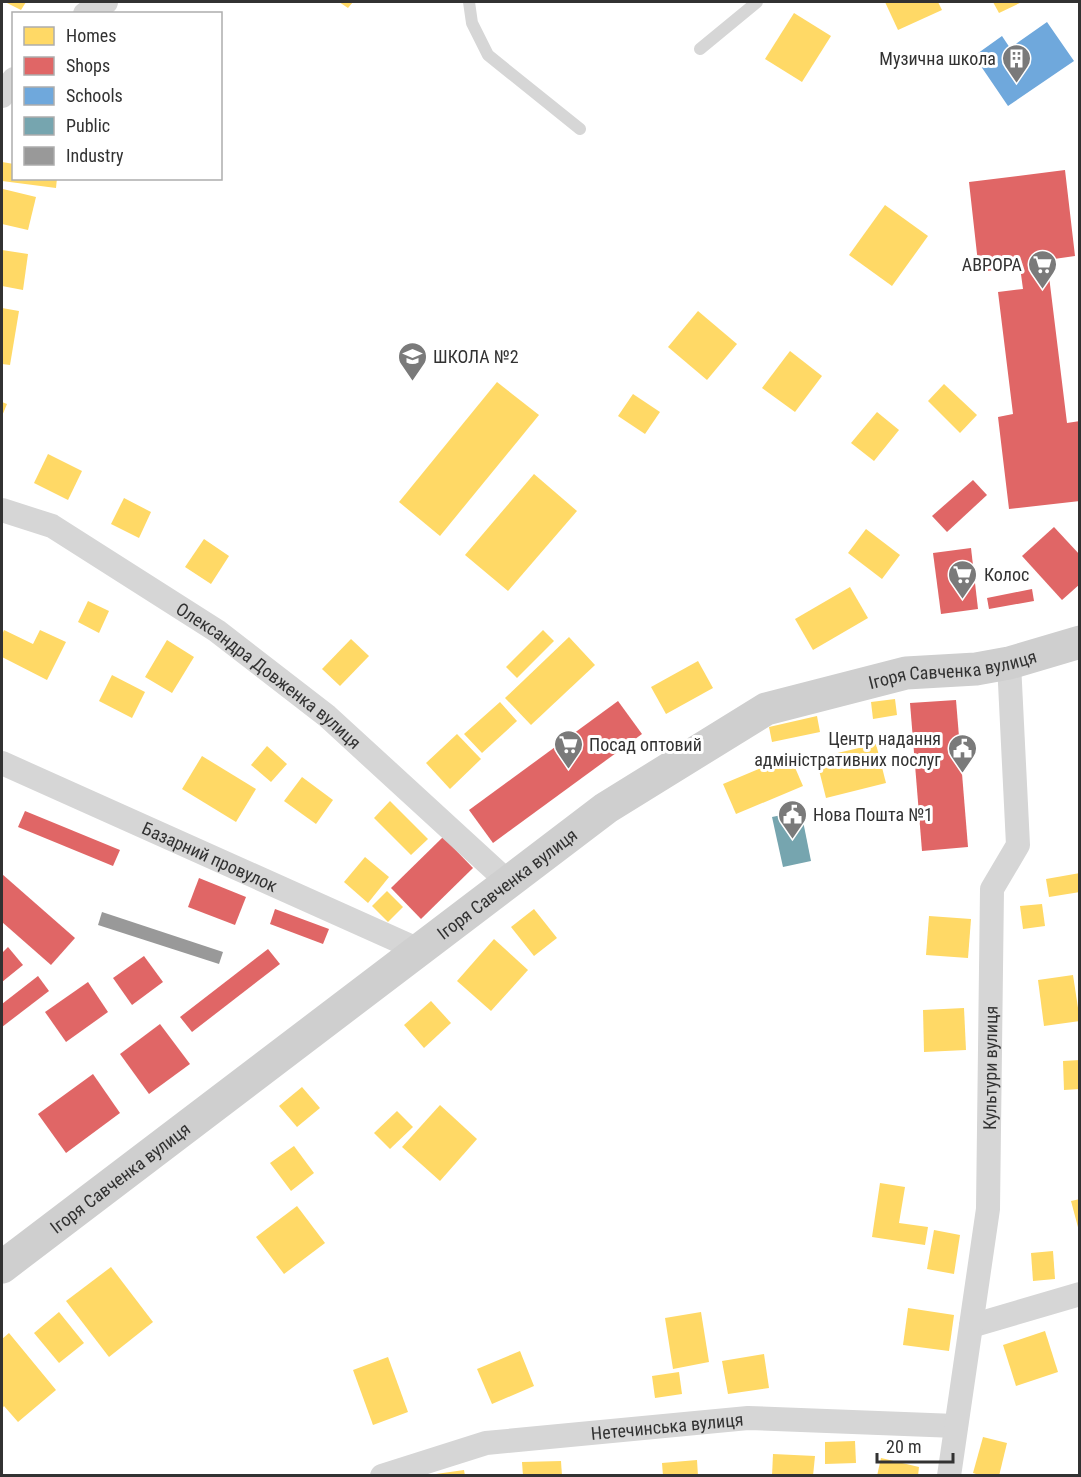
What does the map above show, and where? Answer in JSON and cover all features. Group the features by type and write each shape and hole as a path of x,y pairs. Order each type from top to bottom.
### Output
{"street":[{"path":"88,12 106,2"},
{"path":"2,96 12,81"},
{"name":"Олександра Довженка вулиця","path":"2,510 52,526 217,631 327,716 508,882"},
{"name":"Ігоря Савченка вулиця","path":"2,1267 606,808 766,709 906,673 976,669 1010,663 1080,642"},
{"name":"Культури вулиця","path":"949,1476 988,1209 992,889 1018,845 1010,663"},
{"name":"Базарний провулок","path":"2,763 419,950"},
{"path":"971,1326 1080,1294"},
{"name":"Нетечинська вулиця","path":"382,1476 486,1443 748,1418 957,1426"}],"lane":[{"path":"469,2 472,23 488,55 580,129"},
{"path":"700,49 757,2"}],"building: Homes":[{"path":"5,2 26,2 21,10"},
{"path":"339,2 353,2 348,8"},
{"path":"885,2 938,2 942,10 898,30"},
{"path":"993,2 1022,2 999,13"},
{"path":"794,13 831,36 802,82 765,59"},
{"path":"2,162 12,164 12,180 57,180 56,188 2,181"},
{"path":"3,189 36,197 28,230 2,224"},
{"path":"885,205 928,236 892,286 849,255"},
{"path":"2,250 28,254 23,290 2,286"},
{"path":"2,308 19,311 10,365 2,364"},
{"path":"698,311 737,344 707,380 668,347"},
{"path":"790,351 822,376 795,412 762,388"},
{"path":"497,382 539,415 440,536 399,502"},
{"path":"944,384 977,415 960,433 928,401"},
{"path":"633,394 660,412 645,434 618,416"},
{"path":"2,402 7,404 2,416"},
{"path":"877,412 899,430 874,461 851,443"},
{"path":"48,454 82,471 68,500 34,483"},
{"path":"534,474 577,511 508,591 465,555"},
{"path":"124,498 151,512 139,538 111,524"},
{"path":"866,529 900,555 882,579 848,553"},
{"path":"204,539 229,556 211,584 185,567"},
{"path":"850,587 868,618 813,650 795,619"},
{"path":"88,601 109,611 99,633 78,622"},
{"path":"4,630 33,644 40,630 66,642 47,680 2,657"},
{"path":"543,630 554,641 517,678 506,667"},
{"path":"569,637 595,665 531,725 505,698"},
{"path":"351,639 369,656 340,686 322,669"},
{"path":"167,640 194,657 172,693 145,677"},
{"path":"698,661 713,688 666,714 651,687"},
{"path":"112,675 145,692 132,718 99,701"},
{"path":"895,699 897,715 873,719 871,702"},
{"path":"500,702 517,721 482,753 464,734"},
{"path":"817,716 820,732 772,742 769,727"},
{"path":"457,734 481,759 450,789 426,763"},
{"path":"876,744 886,783 826,798 816,758"},
{"path":"267,746 287,764 271,782 251,765"},
{"path":"202,756 256,789 236,822 182,789"},
{"path":"790,756 803,786 736,814 723,784"},
{"path":"302,777 333,800 316,824 284,801"},
{"path":"390,801 428,839 411,855 374,818"},
{"path":"365,857 389,877 368,903 344,882"},
{"path":"1080,873 1080,892 1049,897 1046,879"},
{"path":"387,891 403,907 388,922 372,906"},
{"path":"1042,904 1045,926 1023,929 1020,906"},
{"path":"534,909 557,938 534,956 511,927"},
{"path":"929,916 971,919 968,958 926,955"},
{"path":"494,939 528,970 491,1011 457,981"},
{"path":"1073,975 1080,1021 1044,1026 1038,980"},
{"path":"431,1001 451,1023 424,1048 404,1025"},
{"path":"964,1008 966,1050 924,1052 923,1010"},
{"path":"1080,1060 1080,1089 1064,1090 1063,1061"},
{"path":"302,1087 320,1108 297,1127 279,1106"},
{"path":"440,1105 477,1139 440,1181 402,1147"},
{"path":"397,1111 413,1127 390,1149 374,1133"},
{"path":"294,1146 314,1173 291,1191 270,1163"},
{"path":"880,1183 905,1187 899,1223 928,1227 925,1245 872,1237"},
{"path":"1080,1199 1080,1231 1079,1231 1071,1201"},
{"path":"297,1206 325,1243 284,1274 256,1237"},
{"path":"934,1230 960,1235 954,1274 927,1269"},
{"path":"1053,1251 1055,1279 1033,1281 1031,1253"},
{"path":"111,1267 153,1322 109,1357 66,1301"},
{"path":"908,1308 954,1315 949,1351 903,1345"},
{"path":"59,1312 84,1343 59,1363 34,1333"},
{"path":"701,1312 709,1362 673,1369 665,1318"},
{"path":"1045,1331 1058,1372 1016,1386 1003,1345"},
{"path":"9,1333 56,1390 18,1422 4,1406 2,1409 2,1339"},
{"path":"520,1351 534,1386 492,1404 477,1369"},
{"path":"764,1354 769,1388 728,1394 722,1361"},
{"path":"388,1357 408,1412 373,1425 353,1370"},
{"path":"679,1372 682,1394 655,1398 652,1376"},
{"path":"983,1437 1007,1443 999,1476 982,1476 973,1473"},
{"path":"855,1441 856,1463 825,1464 825,1442"},
{"path":"773,1454 815,1456 813,1476 772,1476"},
{"path":"881,1458 919,1467 918,1476 877,1476"},
{"path":"697,1460 698,1476 663,1476 662,1463"},
{"path":"561,1461 562,1476 523,1476 522,1462"},
{"path":"464,1470 465,1476 436,1476 436,1474"}],"building: Shops":[{"path":"1065,170 1075,256 1047,260 1067,423 1080,421 1080,501 1009,509 998,417 1013,414 998,292 1023,289 1020,267 979,272 969,182"},
{"path":"973,480 987,495 947,532 932,516"},
{"path":"1054,527 1080,555 1080,584 1062,600 1022,556"},
{"path":"971,548 978,609 941,614 933,553"},
{"path":"1032,589 1034,601 989,609 987,598"},
{"path":"956,700 968,847 922,851 910,703"},
{"path":"618,701 642,734 493,843 469,810"},
{"path":"25,811 120,850 113,866 18,827"},
{"path":"443,837 473,868 421,919 391,888"},
{"path":"2,874 75,938 51,965 2,922"},
{"path":"199,878 246,897 235,925 188,907"},
{"path":"275,909 329,929 323,944 270,924"},
{"path":"8,947 23,965 2,982 2,953"},
{"path":"268,949 280,964 192,1032 180,1017"},
{"path":"144,956 163,982 132,1005 113,978"},
{"path":"38,976 49,991 2,1027 2,1004"},
{"path":"88,982 108,1012 66,1042 45,1012"},
{"path":"160,1024 190,1064 149,1094 120,1054"},
{"path":"93,1074 120,1113 66,1153 38,1114"}],"building: Schools":[{"name":"Музична школа","path":"1047,22 1074,61 1008,106 974,56 1002,36 1010,48"}],"building: Public":[{"name":"Нова Пошта №1","path":"801,811 811,861 783,867 772,817"}],"building: Industry":[{"path":"102,912 223,952 219,964 98,925"}],"place":[{"name":"Музична школа","path":"1017,84"},
{"name":"АВРОРА","path":"1043,290"},
{"name":"ШКОЛА №2","path":"412,382"},
{"name":"Колос","path":"963,600"},
{"name":"Посад оптовий","path":"568,770"},
{"name":"Центр надання адміністративних послуг","path":"962,774"},
{"name":"Нова Пошта №1","path":"792,840"}]}
